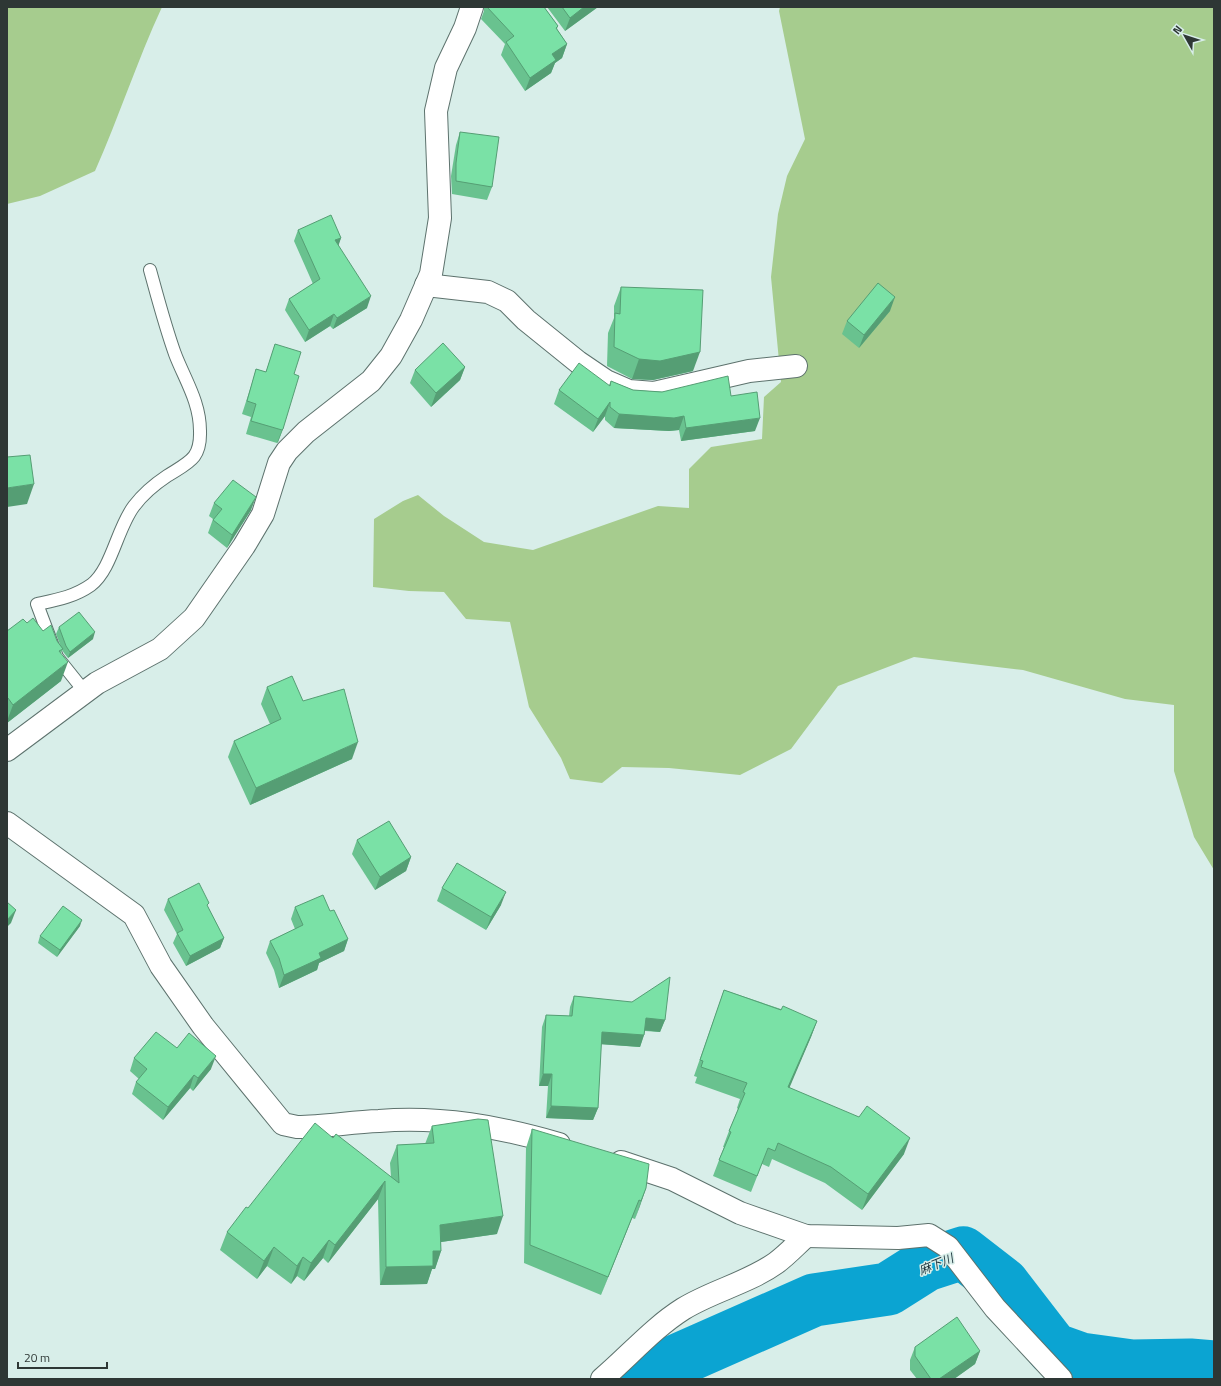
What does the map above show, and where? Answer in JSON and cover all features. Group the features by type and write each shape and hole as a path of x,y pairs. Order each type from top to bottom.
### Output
{"street":[{"path":"7,750 97,683 160,649 194,618 244,546 263,514 279,463 287,450 306,432 371,381 391,356 411,320 431,274 440,218 436,111 446,68 465,28 472,7"},
{"path":"426,285 488,292 507,301 526,320 578,362 606,381 630,391 654,393 749,371 796,366"},
{"path":"7,823 134,915 161,966 203,1026 283,1124 296,1127 339,1125 379,1120 460,1122 513,1131 577,1149"},
{"path":"598,1155 672,1179 740,1213 806,1236 898,1238 929,1235 948,1247 995,1308 1061,1379"},
{"path":"602,1379 661,1325 682,1310 704,1297 741,1281 776,1263 806,1236"}],"lane":[{"path":"85,692 57,657 37,604 68,597 92,584 107,563 119,534 133,507 148,490 167,476 190,463 200,448 200,430 196,399 176,356 163,320 150,270"}],"green space":[{"path":"7,7 162,7 95,171 40,196 7,204"},
{"path":"780,7 1214,7 1214,870 1194,837 1174,771 1174,705 1125,699 1023,670 914,657 838,686 791,749 740,775 669,768 622,767 602,783 570,779 561,758 529,707 510,622 466,619 444,592 409,591 373,587 374,519 403,501 418,495 444,516 484,542 533,550 658,506 689,508 689,469 711,447 762,439 764,397 781,382 771,277 778,214 787,176 805,139 779,11"}],"building":[{"path":"487,7 544,7 558,26 556,28 567,44 552,54 556,60 530,78 506,42 514,36"},
{"path":"562,7 584,7 570,18"},
{"path":"460,132 499,137 492,187 456,181 456,163"},
{"path":"331,215 341,238 335,240 371,296 337,318 334,314 309,330 289,299 320,279 298,230"},
{"path":"878,283 895,297 864,335 847,321"},
{"path":"621,287 703,290 700,352 660,361 639,359 614,347 615,313 620,314"},
{"path":"443,343 465,367 436,393 415,370"},
{"path":"275,344 301,352 294,374 299,376 282,430 251,421 256,404 247,401 256,369 266,372"},
{"path":"579,363 610,386 611,381 633,390 662,392 728,376 731,396 757,392 760,418 686,428 684,416 674,418 619,414 610,407 610,402 598,419 559,390"},
{"path":"30,455 34,484 7,488 7,457"},
{"path":"233,480 256,497 232,535 213,520 222,509 214,503"},
{"path":"79,612 95,632 70,652 66,646 59,627"},
{"path":"33,618 43,631 51,625 57,641 63,649 59,651 68,662 13,705 8,698 7,699 7,631 23,619 27,623"},
{"path":"292,676 303,701 344,689 358,742 256,788 234,741 281,719 267,687"},
{"path":"389,821 411,857 380,877 357,840"},
{"path":"457,863 506,892 491,917 442,888"},
{"path":"199,883 209,903 207,905 224,938 190,956 177,933 183,930 168,899"},
{"path":"323,895 330,911 334,910 348,939 319,953 321,958 284,975 279,958 270,941 303,925 295,907"},
{"path":"7,902 16,910 7,920"},
{"path":"63,906 82,920 60,950 40,936"},
{"path":"670,977 665,1020 646,1018 644,1035 602,1032 598,1108 551,1106 552,1074 543,1074 546,1015 572,1016 574,996 632,1002"},
{"path":"724,990 781,1010 783,1006 817,1021 788,1087 859,1117 867,1106 910,1138 868,1194 831,1167 778,1143 775,1151 768,1148 757,1176 719,1160 731,1132 729,1131 745,1093 743,1092 747,1083 701,1067 703,1061 700,1060"},
{"path":"156,1032 177,1048 189,1033 216,1056 198,1078 194,1075 168,1107 136,1082 147,1069 134,1058"},
{"path":"478,1119 488,1120 503,1216 440,1225 441,1251 433,1251 433,1266 386,1267 385,1181 335,1245 329,1240 311,1263 303,1257 297,1266 274,1247 264,1261 227,1232 246,1207 248,1208 315,1123 333,1138 336,1134 399,1183 397,1145 434,1143 432,1126"},
{"path":"532,1129 649,1164 646,1188 641,1201 639,1200 608,1277 530,1245"},
{"path":"957,1317 980,1351 939,1379 931,1379 915,1356 915,1347"}],"waterway":[{"name":"麻下川","path":"635,1379 814,1300 888,1289 926,1265 963,1253 1003,1284 1053,1349 1081,1359 1132,1366 1190,1365 1214,1367"}]}
